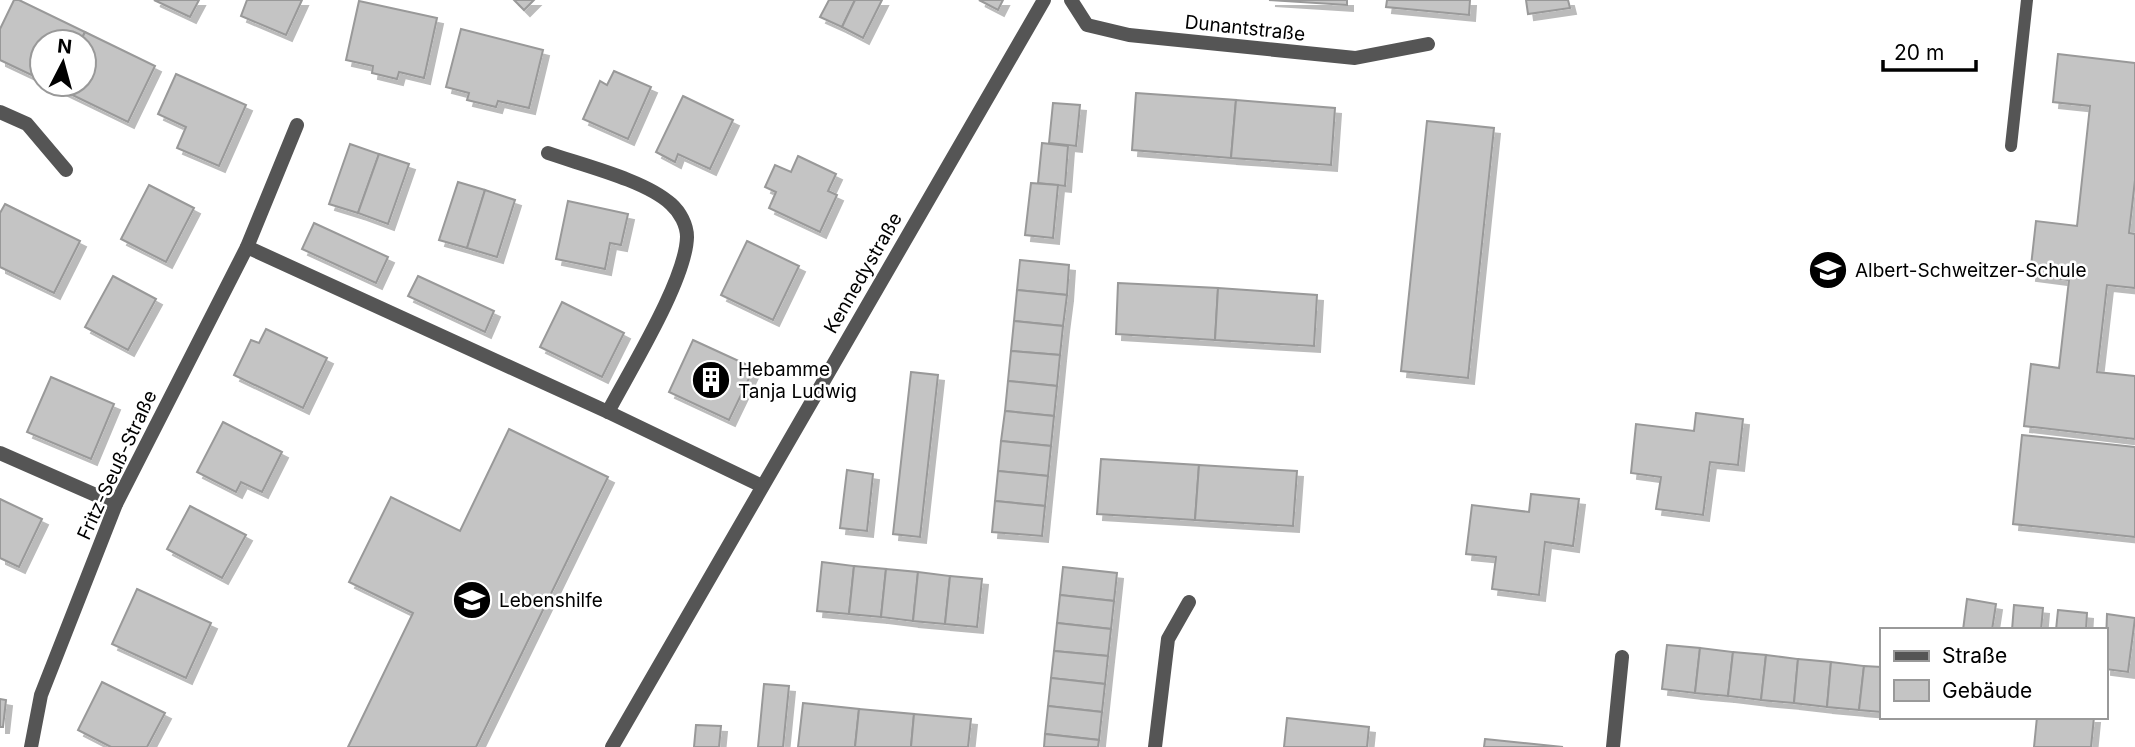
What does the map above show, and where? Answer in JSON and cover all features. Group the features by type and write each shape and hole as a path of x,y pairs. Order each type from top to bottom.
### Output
{"street":[{"name":"Kennedystraße","path":"612,747 1044,0"},
{"name":"Dunantstraße","path":"1071,0 1087,25 1129,35 1354,58 1428,44"},
{"path":"0,112 27,124 66,170"},
{"name":"Fritz-Seuß-Straße","path":"31,747 41,695 116,504 247,247 297,125"},
{"path":"548,153 654,192 671,204 686,227 687,240 681,267 608,412"},
{"path":"247,247 608,412 762,486"},
{"path":"0,453 116,504"},
{"path":"1155,747 1168,639 1189,602"},
{"path":"1613,747 1622,657"}],"lane":[{"path":"2011,146 2026,0"}],"building":[{"path":"14,0 77,28 28,28 28,73 0,60 0,29"},
{"path":"154,0 199,0 190,17"},
{"path":"247,0 302,0 286,35 241,16"},
{"path":"514,0 534,0 524,10"},
{"path":"829,0 855,0 842,27 820,17"},
{"path":"855,0 882,0 863,38 842,27"},
{"path":"979,0 1003,0 998,10"},
{"path":"1269,0 1347,0 1347,5"},
{"path":"1387,0 1470,0 1469,15 1386,7"},
{"path":"1526,0 1568,0 1570,8 1528,14"},
{"path":"359,1 437,18 424,78 399,72 397,79 372,73 373,66 346,60"},
{"path":"461,29 543,50 529,108 498,101 496,107 467,100 469,93 446,87"},
{"path":"98,38 155,66 128,122 79,98 98,98"},
{"path":"2058,54 2135,63 2135,180 2129,233 2135,234 2135,288 2107,285 2097,372 2135,376 2135,439 2024,426 2031,364 2059,368 2069,280 2030,275 2036,221 2077,226 2090,106 2053,102"},
{"path":"614,71 651,87 628,139 583,119 600,81 607,85"},
{"path":"176,74 246,105 219,166 177,148 186,127 158,114"},
{"path":"1136,93 1236,100 1231,158 1132,150"},
{"path":"683,96 733,120 710,169 678,154 675,162 656,152"},
{"path":"1236,100 1335,108 1331,165 1231,158"},
{"path":"1053,103 1080,105 1076,146 1049,143"},
{"path":"1427,121 1494,128 1468,378 1401,371"},
{"path":"1042,143 1068,146 1065,186 1038,183"},
{"path":"350,144 379,154 358,213 329,204"},
{"path":"379,154 409,164 388,224 358,213"},
{"path":"798,156 836,174 828,191 837,195 820,232 769,208 776,192 765,187 775,165 791,172"},
{"path":"458,182 485,190 467,248 439,240"},
{"path":"1031,183 1058,185 1053,238 1025,235"},
{"path":"149,185 194,208 166,262 121,239"},
{"path":"485,190 515,200 497,257 467,248"},
{"path":"568,201 628,214 621,245 610,243 605,269 556,259"},
{"path":"5,204 80,241 54,293 0,267 0,213"},
{"path":"314,223 388,257 376,283 302,249"},
{"path":"747,241 799,266 773,320 721,295"},
{"path":"1020,260 1069,265 1067,295 1017,290"},
{"path":"113,276 156,299 128,350 85,327"},
{"path":"418,276 494,311 485,332 408,296"},
{"path":"1118,283 1218,288 1215,340 1116,334"},
{"path":"1218,288 1317,295 1314,346 1215,340"},
{"path":"1017,290 1067,295 1063,326 1014,321"},
{"path":"562,302 624,333 602,377 540,347"},
{"path":"1014,321 1063,326 1060,355 1011,351"},
{"path":"266,329 327,358 303,408 234,375 251,340 259,343"},
{"name":"Hebamme Tanja Ludwig","path":"693,340 754,368 729,420 669,392"},
{"path":"1011,351 1060,355 1057,386 1008,381"},
{"path":"911,372 938,375 920,537 893,534"},
{"path":"51,377 114,404 91,459 27,432"},
{"path":"1008,381 1057,386 1054,416 1005,411"},
{"path":"1005,411 1054,416 1051,446 1001,441"},
{"path":"1696,413 1743,419 1738,465 1710,462 1703,515 1656,509 1661,477 1631,473 1636,424 1694,431"},
{"path":"223,422 282,452 262,492 241,482 236,492 197,472"},
{"path":"509,429 608,477 476,747 348,747 413,613 349,582 391,497 460,531"},
{"path":"2022,435 2135,447 2135,537 2013,524"},
{"path":"1001,441 1051,446 1048,476 998,471"},
{"path":"1101,459 1199,465 1195,520 1097,514"},
{"path":"1199,465 1297,471 1293,526 1195,520"},
{"path":"847,470 873,474 867,531 840,528"},
{"path":"998,471 1048,476 1045,506 995,501"},
{"path":"1531,494 1579,499 1573,546 1545,542 1539,595 1492,589 1496,557 1466,554 1472,505 1529,512"},
{"path":"0,499 42,519 19,567 0,558"},
{"path":"995,501 1045,506 1042,536 992,532"},
{"path":"190,506 246,535 222,578 167,549"},
{"path":"822,562 854,566 849,614 817,611"},
{"path":"854,566 886,569 881,617 849,614"},
{"path":"1063,567 1117,573 1114,601 1060,595"},
{"path":"886,569 918,572 913,621 881,617"},
{"path":"918,572 950,576 945,624 913,621"},
{"path":"950,576 982,579 977,627 945,624"},
{"path":"137,589 211,623 186,678 112,644"},
{"path":"1060,595 1114,601 1111,629 1057,623"},
{"path":"1967,599 1996,604 1992,628 1963,628"},
{"path":"2014,605 2043,608 2041,628 2012,628"},
{"path":"2058,610 2087,613 2086,628 2056,628"},
{"path":"2107,614 2135,618 2128,672 2107,669"},
{"path":"1057,623 1111,629 1108,656 1054,651"},
{"path":"1667,645 1700,648 1695,693 1662,689"},
{"path":"1700,648 1733,652 1728,696 1695,693"},
{"path":"1054,651 1108,656 1105,684 1051,678"},
{"path":"1733,652 1766,655 1761,700 1728,696"},
{"path":"1766,655 1798,659 1794,703 1761,700"},
{"path":"1798,659 1831,662 1827,707 1794,703"},
{"path":"1831,662 1864,666 1859,710 1827,707"},
{"path":"1864,666 1880,667 1880,712 1859,710"},
{"path":"1051,678 1105,684 1102,712 1048,706"},
{"path":"102,682 165,713 147,747 111,747 78,730"},
{"path":"764,684 789,686 783,747 758,747"},
{"path":"0,699 6,700 3,727 0,727"},
{"path":"803,703 859,709 855,747 798,747"},
{"path":"1048,706 1102,712 1099,740 1045,734"},
{"path":"859,709 914,714 911,747 855,747"},
{"path":"914,714 971,719 968,747 911,747"},
{"path":"1287,718 1369,727 1367,747 1284,747"},
{"path":"2037,719 2094,719 2091,747 2034,747"},
{"path":"696,725 721,726 719,747 694,747"},
{"path":"1045,734 1099,740 1098,747 1044,747"},
{"path":"1485,739 1563,747 1484,747"}],"place":[{"name":"Albert-Schweitzer-Schule","path":"1828,270"},
{"name":"Hebamme Tanja Ludwig","path":"711,380"},
{"name":"Lebenshilfe","path":"472,600"}]}
